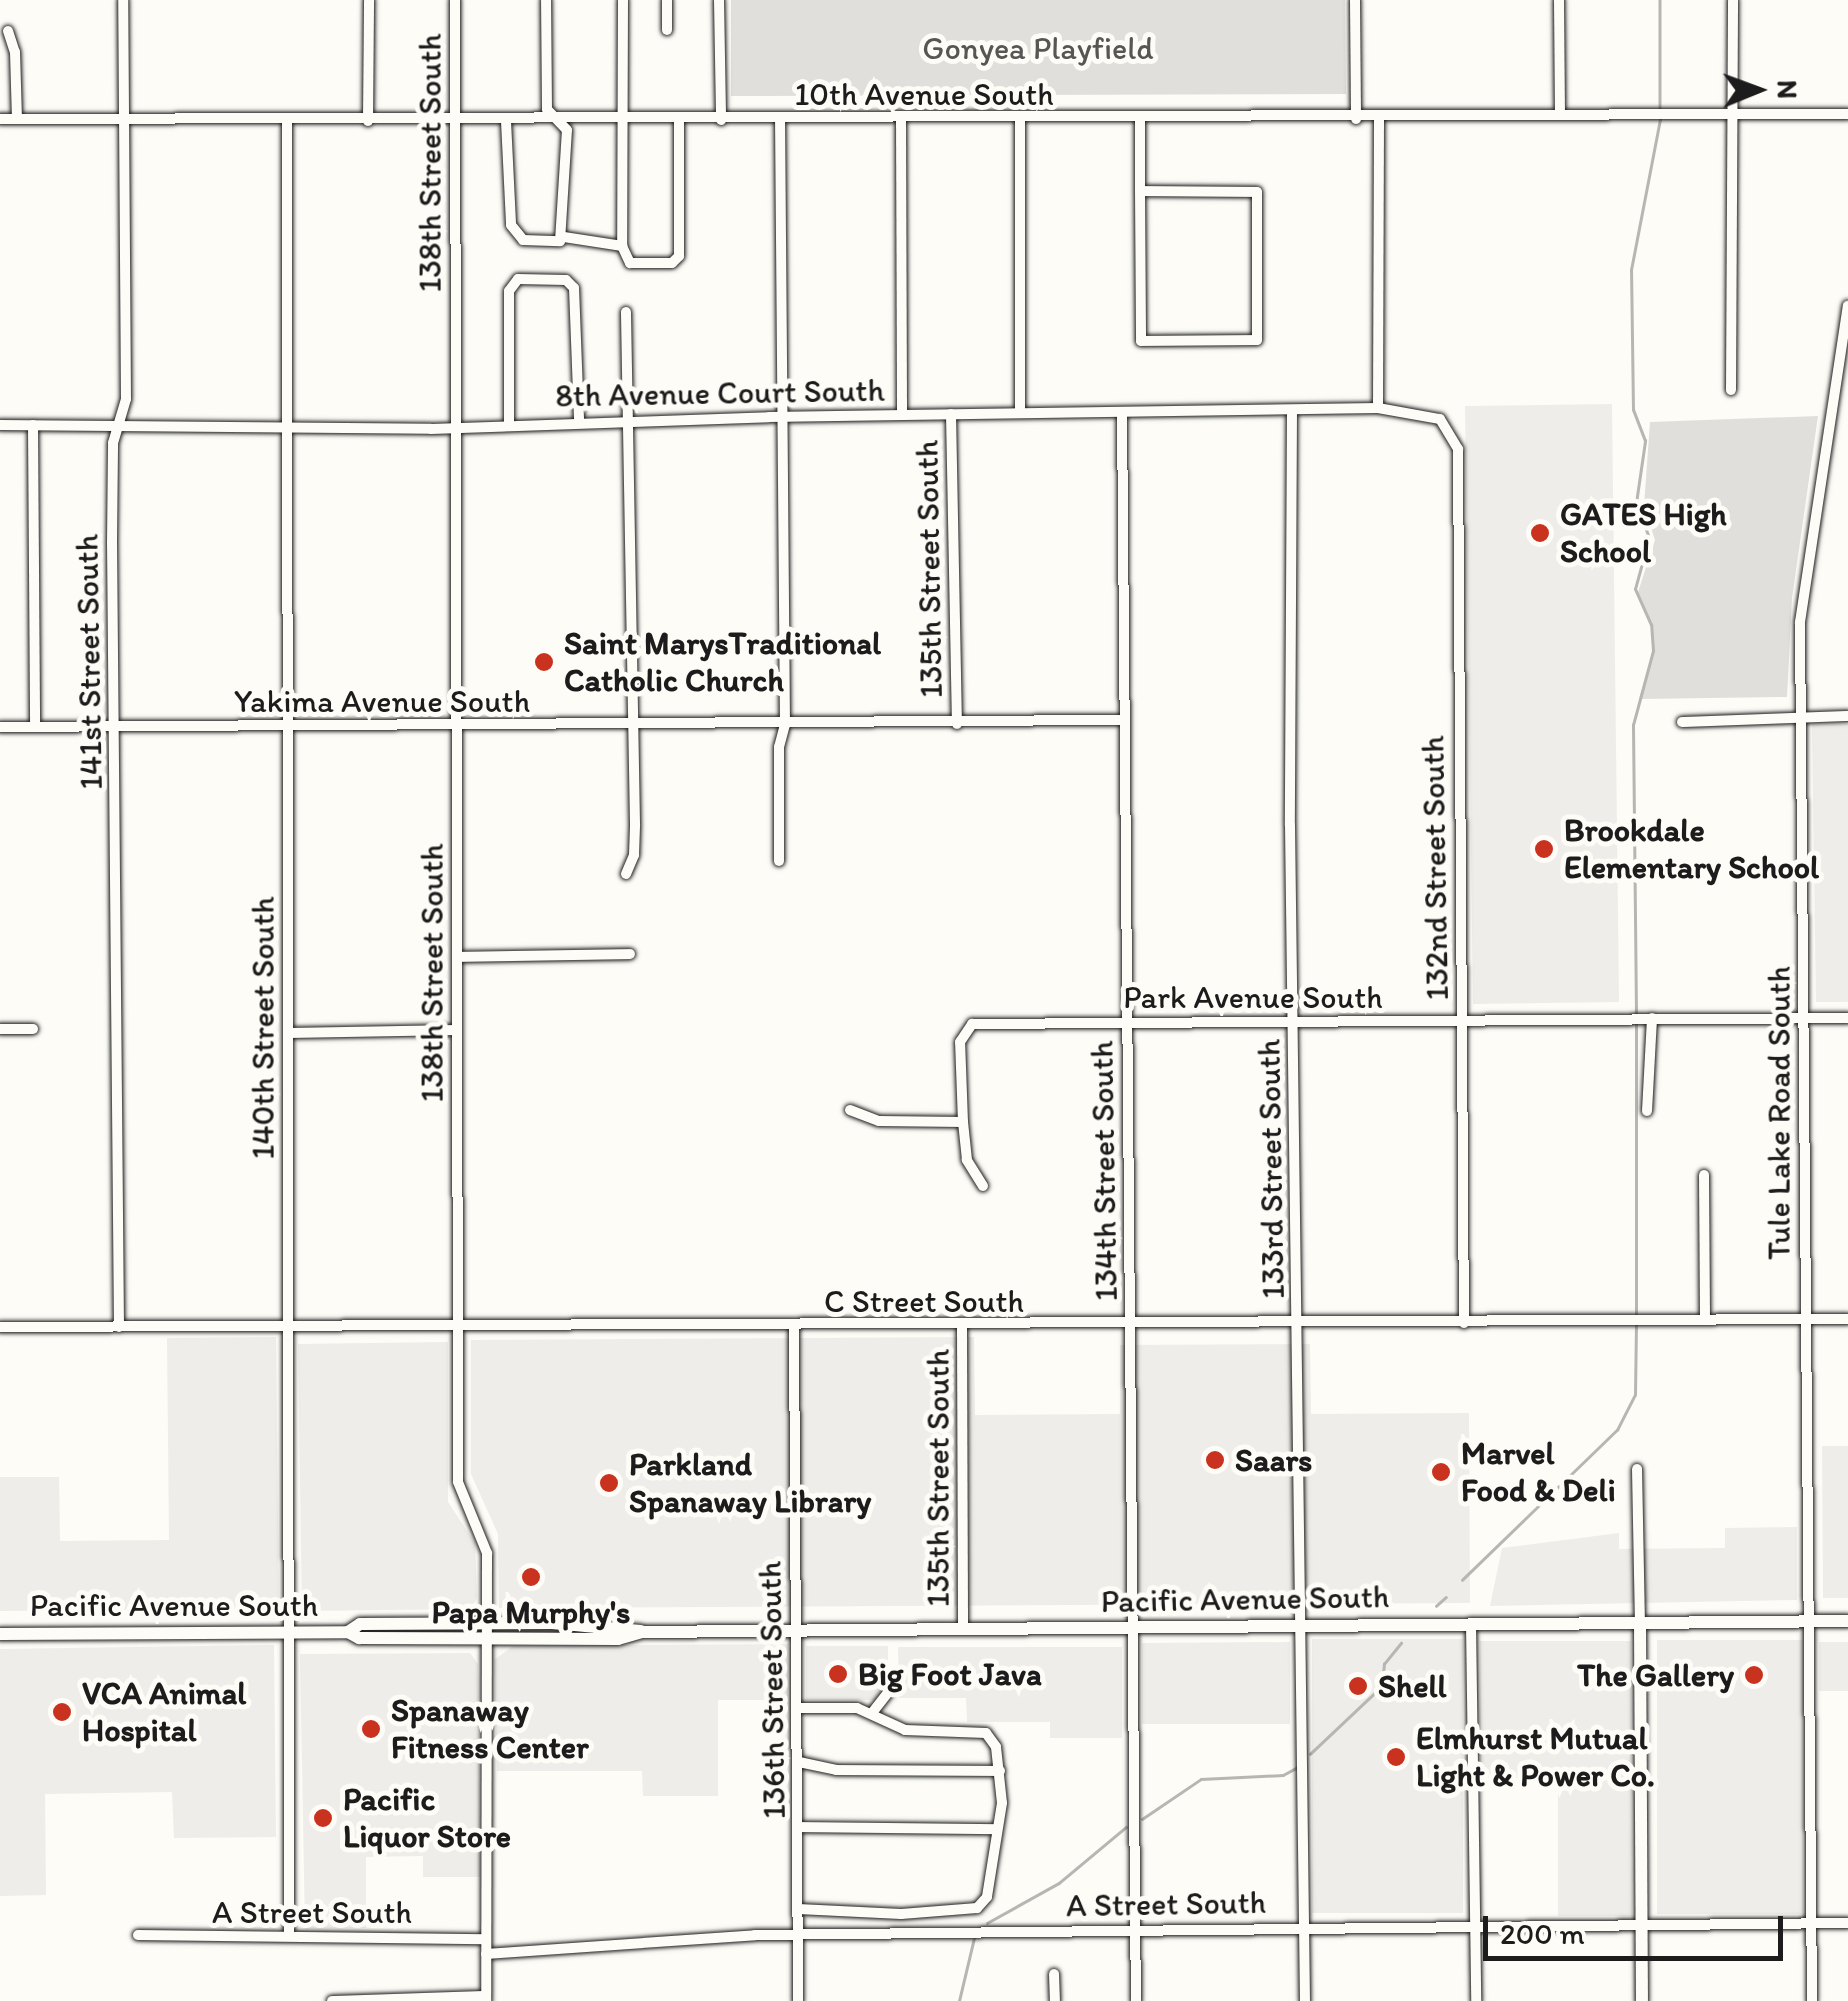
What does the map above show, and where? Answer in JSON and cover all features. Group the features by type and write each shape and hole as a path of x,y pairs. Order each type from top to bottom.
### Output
{"main road":[{"name":"Pacific Avenue South","path":"0,1634 348,1632 359,1638 618,1639 643,1632 1848,1621"},
{"path":"1640,1623 1642,2001"},
{"name":"Pacific Avenue South","path":"348,1632 360,1624 617,1624 643,1632"}],"street":[{"name":"141st Street South","path":"119,1327 112,542 113,443 126,399 123,0"},
{"path":"368,121 369,0"},
{"name":"138th Street South","path":"455,0 459,1490 486,1540 486,1998"},
{"path":"546,0 547,109 567,130 564,237"},
{"path":"622,0 623,252"},
{"path":"667,0 667,30"},
{"path":"719,0 720,120"},
{"path":"1355,0 1356,119"},
{"path":"1559,0 1560,114"},
{"path":"1731,390 1733,0"},
{"path":"8,32 15,52 17,120"},
{"name":"10th Avenue South","path":"0,120 123,124 1848,114"},
{"path":"901,118 902,414"},
{"path":"1020,118 1020,412"},
{"path":"1140,119 1140,191 1140,341 1257,340 1258,192 1140,191"},
{"path":"1378,408 1379,119"},
{"path":"506,121 511,225 527,241 564,237 623,252 638,264 672,263 679,256 679,120"},
{"path":"778,861 778,747 785,725 780,120"},
{"name":"140th Street South","path":"287,122 285,728 290,1934"},
{"path":"509,423 509,291 518,280 572,284 579,421"},
{"name":"Tule Lake Road South","path":"1812,2001 1801,608 1848,306"},
{"path":"626,312 634,855 626,874"},
{"name":"8th Avenue Court South","path":"0,426 456,425 1378,408 1440,419"},
{"name":"133rd Street South","path":"1292,410 1304,2001"},
{"name":"134th Street South","path":"1122,412 1136,2001"},
{"name":"135th Street South","path":"951,414 957,724"},
{"name":"132nd Street South","path":"1440,419 1458,449 1464,1323"},
{"path":"33,426 35,727"},
{"path":"1682,722 1848,716"},
{"name":"Yakima Avenue South","path":"0,726 285,728 1124,720"},
{"path":"457,957 630,954"},
{"path":"1647,1112 1652,1018"},
{"name":"Park Avenue South","path":"963,1122 962,1032 980,1022 1848,1018"},
{"path":"0,1029 33,1029"},
{"path":"288,1033 457,1030"},
{"path":"850,1110 879,1122 963,1122 968,1160 984,1186"},
{"path":"1704,1175 1706,1320"},
{"name":"C Street South","path":"0,1327 962,1328 1848,1319"},
{"name":"136th Street South","path":"794,1326 798,2001"},
{"name":"135th Street South","path":"962,1328 964,1629"},
{"path":"1638,1469 1640,1623"},
{"path":"1471,1624 1476,2001"},
{"path":"872,1713 891,1697 894,1685"},
{"path":"798,1708 872,1713 904,1730 986,1733 1000,1770 997,1829 984,1902 968,1912 798,1909"},
{"path":"798,1762 836,1770 1000,1770"},
{"path":"799,1827 997,1829"},
{"name":"A Street South","path":"486,1954 800,1934 1848,1923"},
{"name":"A Street South","path":"138,1935 486,1939"},
{"path":"1054,1974 1055,2001"},
{"path":"332,2001 486,1998"}],"shaded area":[{"path":"1612,404 1619,1002 1473,1004 1465,406"},
{"path":"1812,724 1848,724 1848,1002 1816,1002"},
{"path":"276,1337 279,1609 0,1611 0,1477 59,1477 60,1541 169,1540 167,1338"},
{"path":"974,1337 975,1415 1120,1414 1120,1345 1310,1344 1311,1414 1469,1413 1470,1603 499,1608 498,1534 471,1474 471,1340"},
{"path":"448,1342 448,1502 475,1543 477,1598 471,1609 302,1611 298,1344"},
{"path":"1822,1446 1848,1446 1848,1598 1823,1598"},
{"path":"1797,1527 1797,1600 1490,1606 1502,1548 1619,1533 1619,1549 1725,1548 1725,1528"},
{"path":"1312,1639 1463,1639 1463,1913 1312,1913"},
{"path":"1657,1640 1803,1640 1803,1914 1657,1914"},
{"path":"1480,1641 1631,1641 1632,1916 1558,1916 1558,1778 1480,1778"},
{"path":"1290,1642 1290,1724 1142,1724 1142,1643"},
{"path":"1819,1642 1848,1642 1848,1691 1819,1691"},
{"path":"788,1644 788,1700 718,1700 718,1796 643,1796 642,1771 497,1771 494,1660 513,1646"},
{"path":"274,1645 276,1837 174,1838 172,1792 45,1794 46,1895 0,1896 0,1649"},
{"path":"806,1646 888,1646 888,1691 879,1700 806,1700"},
{"path":"898,1647 1122,1647 1122,1738 1050,1738 1050,1722 967,1722 966,1698 899,1698"},
{"path":"470,1653 478,1664 480,1877 423,1877 423,1856 366,1857 366,1928 305,1929 300,1654"}],"green space":[{"name":"Gonyea Playfield","path":"731,0 1345,0 1346,94 731,96"},
{"path":"1818,416 1792,598 1787,697 1639,699 1653,651 1651,625 1637,595 1655,540 1644,506 1650,422"}],"waterway":[{"path":"1660,0 1660,111"},
{"path":"1636,1013 1633,725 1653,651 1651,625 1635,589 1649,538 1636,503 1645,441 1633,410 1631,270 1660,119"},
{"path":"1636,1021 1636,1318"},
{"path":"1462,1580 1617,1430 1635,1395 1636,1326"},
{"path":"1436,1606 1446,1597"},
{"path":"1310,1754 1382,1686 1384,1664 1401,1643"},
{"path":"1142,1819 1201,1779 1283,1775 1296,1768"},
{"path":"987,1923 1059,1883 1126,1827"},
{"path":"959,2001 974,1938"}],"place":[{"name":"GATES High School","path":"1540,533"},
{"name":"Saint MarysTraditional Catholic Church","path":"544,662"},
{"name":"Brookdale Elementary School","path":"1544,849"},
{"name":"Saars","path":"1215,1460"},
{"name":"Marvel Food & Deli","path":"1441,1472"},
{"name":"Parkland Spanaway Library","path":"609,1483"},
{"name":"Papa Murphy's","path":"531,1577"},
{"name":"Big Foot Java","path":"838,1674"},
{"name":"The Gallery","path":"1754,1675"},
{"name":"Shell","path":"1358,1686"},
{"name":"VCA Animal Hospital","path":"62,1712"},
{"name":"Spanaway Fitness Center","path":"371,1729"},
{"name":"Elmhurst Mutual Light & Power Co.","path":"1396,1757"},
{"name":"Pacific Liquor Store","path":"323,1818"}]}
